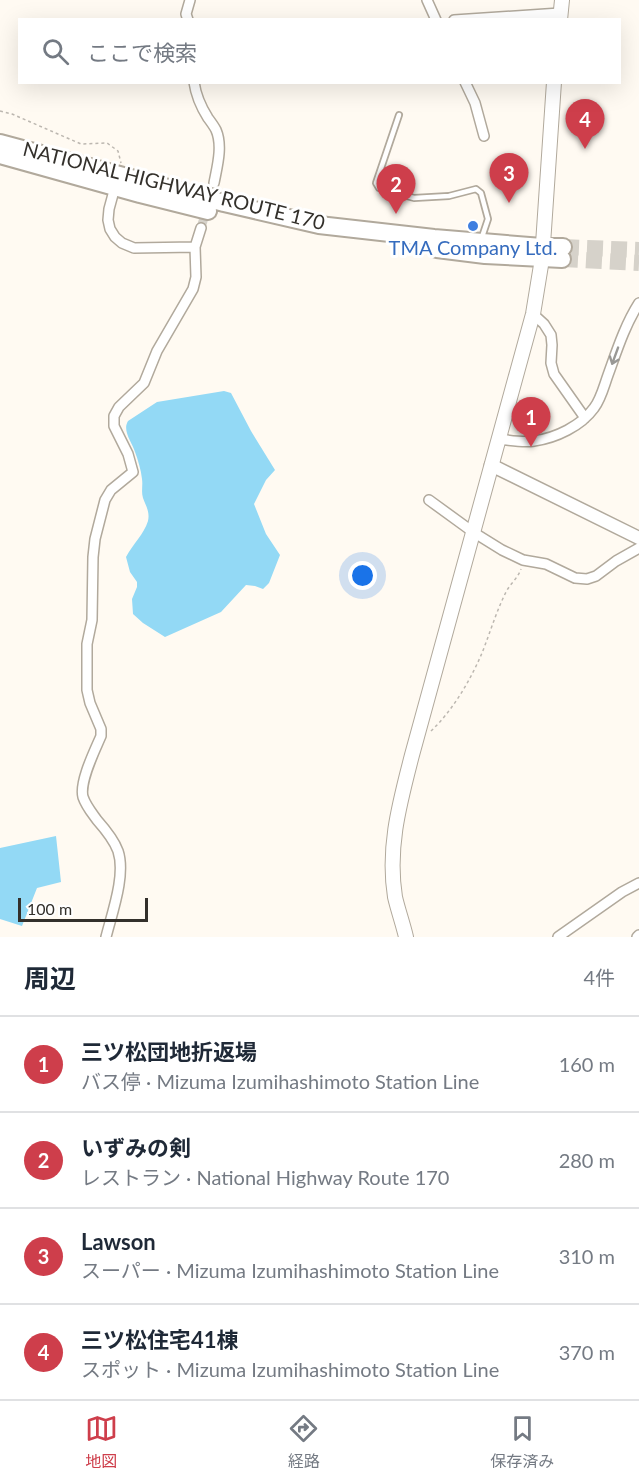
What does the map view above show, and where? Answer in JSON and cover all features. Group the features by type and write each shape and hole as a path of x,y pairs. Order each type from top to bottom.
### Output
{"highway":[{"name":"NATIONAL HIGHWAY ROUTE 170","path":"0,143 219,214 331,238 484,255 562,253"},
{"name":"NATIONAL HIGHWAY ROUTE 170","path":"0,155 319,225 481,242 542,253"}],"main road":[{"path":"406,937 393,880 396,819 533,314 542,253 555,84"}],"street":[{"path":"187,18 186,14 190,0"},
{"path":"427,0 435,18"},
{"path":"478,18 561,11"},
{"path":"194,84 200,106 217,132 218,163 214,183"},
{"path":"466,84 475,103 484,136"},
{"path":"117,181 108,220 115,237 134,248 195,248"},
{"path":"106,937 119,880 120,864 117,850 87,806 82,794 83,783 101,736 101,729 87,690 87,644 92,621 95,540 105,500 111,490 132,472 128,454 114,426 114,416 144,383 157,351 193,289 196,277 195,248 201,228"},
{"path":"498,439 532,441 553,436 576,425 585,417 593,409 601,394 625,329 639,303"},
{"path":"533,314 544,324 551,335 551,363 554,374 585,417"},
{"path":"491,465 639,538"},
{"path":"429,500 502,550 523,560 546,564 575,578 587,579 596,576 639,548"},
{"path":"558,937 622,892 639,883"}],"lane":[{"path":"399,115 376,183 379,188 414,198 449,196 476,189 481,193 488,219 481,242"}],"path":[{"path":"0,111 81,144 107,143 118,151 122,164 117,181"},
{"path":"433,729 454,703 472,674 507,590 519,575 523,560"}],"water":[{"path":"224,391 231,393 275,470 266,480 254,504 266,534 280,555 269,583 263,589 246,585 221,612 165,637 133,614 132,599 137,582 130,572 126,557 144,530 148,515 142,496 140,469 126,425 128,421 157,402"},
{"path":"56,836 61,882 37,888 22,926 0,919 0,848"}],"tunnel":[{"path":"201,228 214,183"},
{"path":"563,247 639,250"},
{"path":"562,259 639,263"}],"place":[{"name":"三ツ松住宅41棟","path":"585,149"},
{"name":"Lawson","path":"509,203"},
{"name":"いずみの剣","path":"396,214"},
{"name":"TMA Company Ltd.","path":"473,226"},
{"name":"三ツ松団地折返場","path":"531,447"}]}
